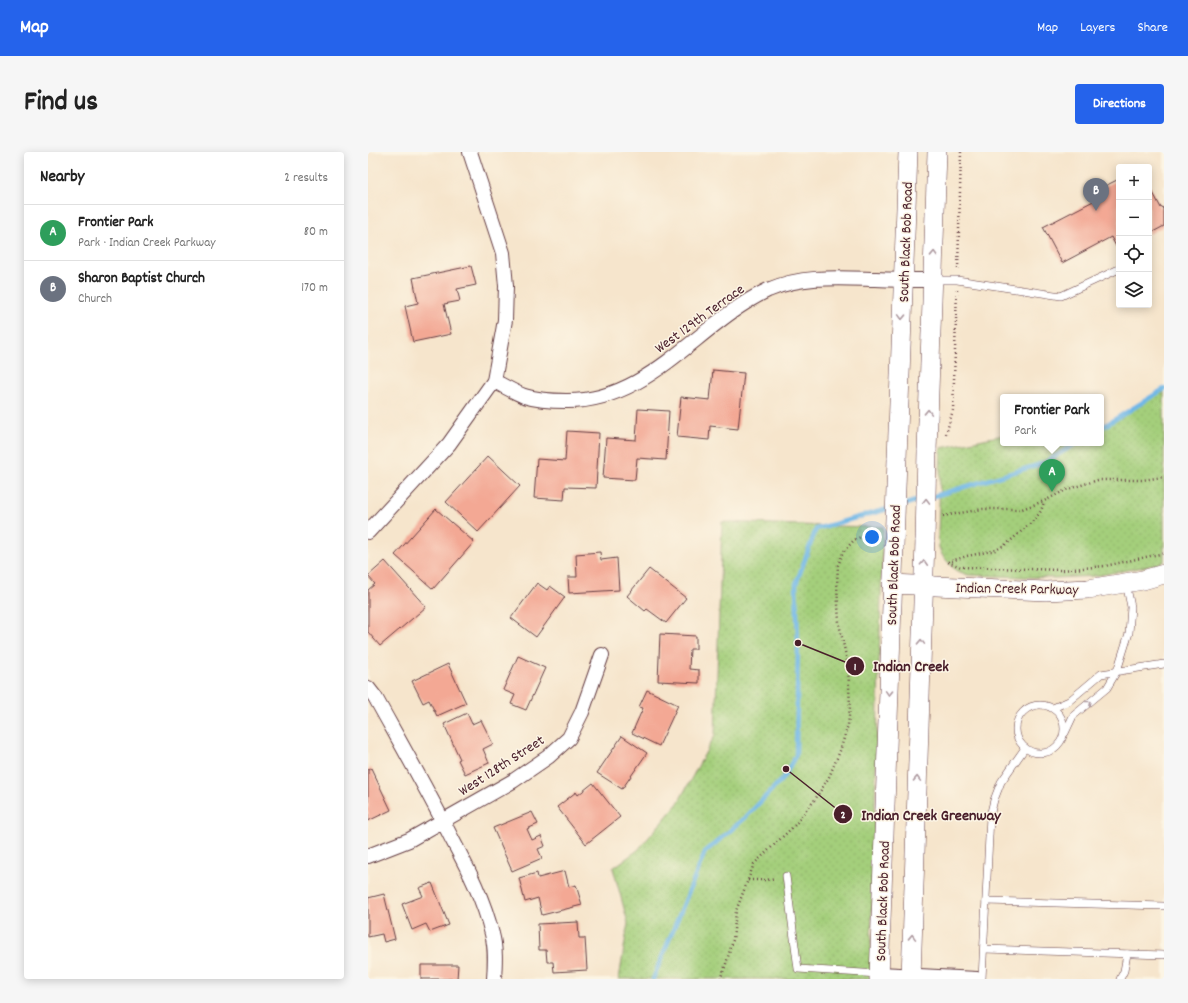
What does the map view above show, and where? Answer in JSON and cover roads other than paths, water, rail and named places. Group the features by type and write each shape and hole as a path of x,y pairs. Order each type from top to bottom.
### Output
{"main road":[{"name":"South Black Bob Road","path":"879,977 908,152"},
{"name":"South Black Bob Road","path":"911,977 927,451 938,152"},
{"name":"Indian Creek Parkway","path":"892,584 1046,591 1088,589 1144,580 1164,574"}],"street":[{"path":"368,532 449,444 494,381 506,320 506,286 503,253 470,152"},
{"name":"West 129th Terrace","path":"494,381 524,396 553,401 577,401 605,396 630,387 653,373 736,308 769,290 803,280 839,278 933,280"},
{"name":"West 128th Street","path":"368,856 409,840 513,781 548,757 569,738 582,712 602,655"},
{"path":"368,688 375,697 443,821 484,905 493,935 495,962 494,979"},
{"path":"879,977 977,979"}],"lane":[{"path":"933,280 957,280 1062,296 1116,270"},
{"path":"1064,733 1065,726 1063,718 1059,712 1045,705 1037,704 1029,707 1020,715 1016,726 1016,734 1025,748 1033,752 1049,752 1059,744 1073,716 1107,688 1117,671 1129,633 1131,607 1126,583"},
{"path":"1053,708 1069,701 1101,674 1164,664"},
{"path":"982,979 990,816 1001,782 1025,748"},
{"path":"786,876 798,969 879,977"},
{"path":"986,901 1164,906"},
{"path":"984,949 1164,955"},
{"path":"1120,979 1124,971 1127,954"}],"waterway":[{"path":"1104,426 1164,389"},
{"path":"931,497 1044,463 1072,446"},
{"path":"900,506 922,499"},
{"path":"653,979 705,852 745,818 783,778 796,755 798,643 796,584 816,529 891,508"}],"place":[{"name":"Sharon Baptist Church","path":"1096,211"},
{"name":"Frontier Park","path":"1052,492"},
{"name":"Indian Creek","path":"798,643"},
{"name":"Indian Creek Greenway","path":"786,769"}]}
